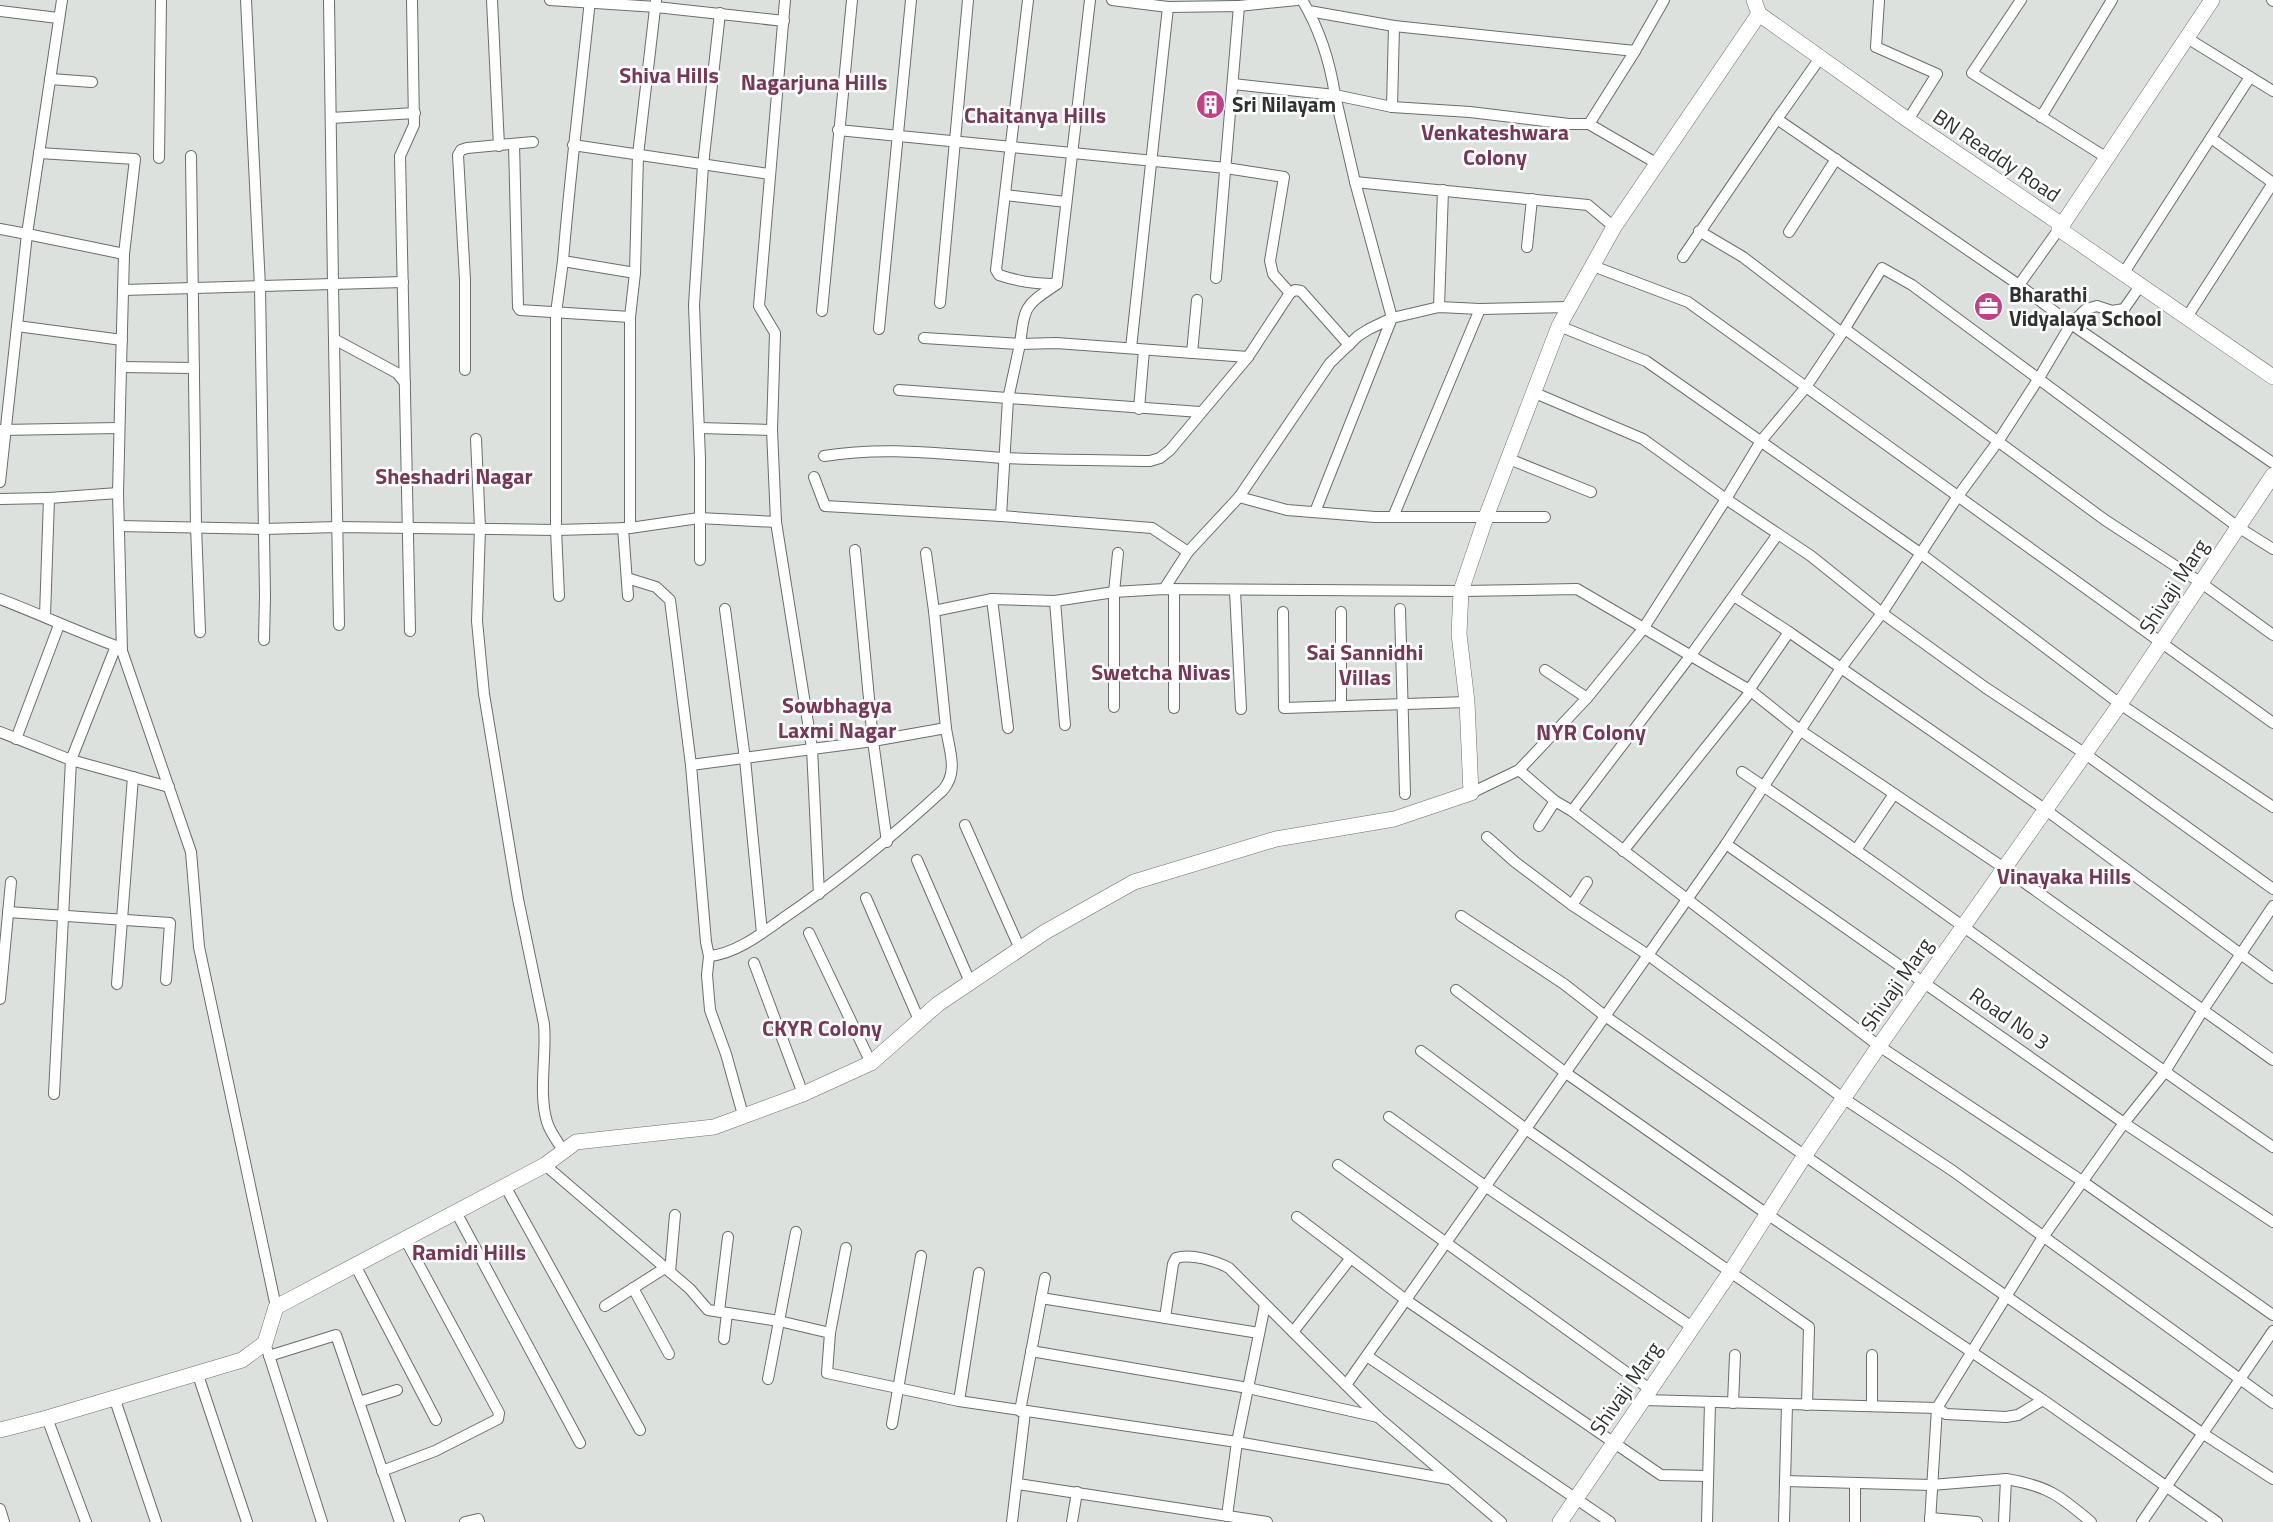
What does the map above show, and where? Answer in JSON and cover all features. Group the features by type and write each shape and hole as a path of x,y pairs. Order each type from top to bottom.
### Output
{"street":[{"path":"0,482 3,430 27,234 58,18 62,0 67,0"},
{"path":"159,158 161,0"},
{"path":"246,0 260,287 264,640"},
{"path":"329,0 339,625"},
{"path":"410,631 400,156 414,125 415,112 412,0"},
{"path":"492,0 499,146"},
{"path":"550,0 656,3 784,21"},
{"path":"785,0 759,306 775,333 772,430 776,522 812,748 819,894"},
{"path":"822,311 852,0"},
{"path":"879,329 910,0"},
{"path":"940,303 968,0"},
{"path":"1028,0 1012,146 996,260 999,275 1033,284 1057,284"},
{"path":"1001,516 1008,399 1024,314 1028,306 1057,284 1090,0"},
{"path":"1112,0 1168,7 1239,6 1300,0 1309,11 1331,70 1355,182 1392,318 1315,512"},
{"path":"1589,124 1664,0"},
{"path":"1879,0 1876,47 1937,74 1908,120"},
{"path":"2021,0 1972,73 2107,158"},
{"path":"2041,117 2112,0"},
{"name":"BN Readdy Road","path":"1756,7 1820,58 2061,227 2212,0"},
{"path":"559,596 556,530 556,313 590,1"},
{"path":"628,596 630,317 635,273 638,155 656,3"},
{"path":"1216,278 1239,6"},
{"path":"1131,348 1168,7"},
{"path":"1471,793 1467,702 1459,634 1461,591 1486,517 1559,326 1569,307 1614,227 1756,7"},
{"path":"0,11 58,18"},
{"path":"1309,11 1394,26 1635,51"},
{"path":"700,561 699,428 694,305 703,165 720,13"},
{"path":"1392,107 1394,26"},
{"path":"2187,38 2273,91"},
{"path":"1683,257 1820,58"},
{"path":"2123,274 2250,77"},
{"path":"50,79 92,82"},
{"path":"1233,84 1335,95 1392,107 1589,124 1656,163"},
{"path":"331,118 415,112"},
{"path":"1777,118 2273,463"},
{"path":"838,130 1226,168 1284,177 1270,261 1274,274 1290,293"},
{"path":"2187,317 2273,183 2211,138"},
{"path":"465,370 465,280 458,155 461,150 467,148 533,142"},
{"path":"514,144 518,307 520,310 630,317"},
{"path":"573,145 769,174"},
{"path":"39,153 135,159 124,254 118,493 119,649 190,852 199,947 276,1307 267,1349 322,1522"},
{"path":"191,156 196,526 200,632"},
{"path":"1790,232 1836,159"},
{"path":"1355,182 1588,205 1614,227"},
{"path":"1439,307 1443,190"},
{"path":"1005,195 1066,202"},
{"path":"1527,247 1532,200"},
{"path":"2019,285 2061,227 2123,274 2273,377"},
{"path":"0,228 124,254"},
{"path":"1700,231 1743,256 1844,331 1999,440 2105,520 2200,582 2273,635"},
{"path":"563,261 635,273"},
{"path":"1593,266 1688,302 2273,723"},
{"path":"276,1307 545,1165 562,1150 576,1142 714,1127 803,1094 871,1063 938,1004 1020,949 1134,882 1276,839 1394,819 1471,793 1519,770 1587,698 1643,629 1761,441 1806,387 1844,331 1882,268 1912,285 2238,527 2273,549"},
{"path":"123,290 193,290 403,282"},
{"path":"1346,1385 1688,900 1841,668 1882,613 1958,495 1999,440 2071,324 2086,309 2097,306 2112,311 2124,309 2140,286"},
{"path":"824,456 859,450 890,450 1005,458 1150,461 1160,458 1170,450 1248,357 1290,293 1295,290 1302,291 1348,345"},
{"path":"1192,353 1197,300"},
{"path":"1174,708 1169,590 1188,552 1239,497 1330,363 1369,329 1392,318 1439,307 1480,309 1569,307"},
{"path":"1394,517 1480,309"},
{"path":"17,326 122,340"},
{"path":"1559,326 1646,361 1920,553 2120,704 2273,807"},
{"path":"924,338 960,342 1056,343 1248,357"},
{"path":"334,339 397,373 405,384"},
{"path":"1139,409 1144,350"},
{"path":"121,367 194,368"},
{"path":"898,390 1200,412"},
{"path":"1535,393 1643,439 1726,500 1811,556 1882,613 1986,688 2084,753 2273,889"},
{"path":"3,430 119,428"},
{"path":"699,428 772,430"},
{"path":"476,439 480,528 477,621 484,694 518,899 544,1024 545,1038 542,1058 546,1120 562,1150"},
{"path":"1509,459 1591,492"},
{"name":"Shivaji Marg","path":"1560,1522 1731,1271 1843,1098 2120,704 2273,475"},
{"path":"814,477 825,506 1001,516 1152,528 1188,552"},
{"path":"0,499 118,493"},
{"path":"1239,497 1287,510 1315,512 1394,517 1545,518"},
{"path":"45,616 50,498"},
{"path":"119,526 556,530 627,528 699,518 776,522"},
{"path":"1572,811 1691,655 1778,534"},
{"path":"855,550 873,741 887,842"},
{"path":"709,956 722,955 762,933 819,894 887,842 951,781 953,773 926,553"},
{"path":"1114,707 1114,592 1118,553"},
{"path":"627,578 656,587 670,600 692,765 709,956 707,975 710,1010 726,1054 743,1115"},
{"path":"934,611 992,599 1055,601 1114,592 1169,590 1577,589 1750,690 1801,731 2004,868 2273,1060"},
{"path":"1235,591 1241,709"},
{"path":"1734,596 2046,810 2273,978"},
{"path":"0,599 119,649"},
{"path":"992,599 1008,728"},
{"path":"1055,601 1065,725"},
{"path":"725,609 745,759 762,933"},
{"path":"1400,609 1405,794"},
{"path":"1283,612 1284,708 1467,702"},
{"path":"1341,612 1341,706"},
{"path":"16,739 60,625"},
{"path":"1623,851 1750,690 1789,632"},
{"path":"54,1094 70,760 119,649"},
{"path":"1545,670 1587,698"},
{"path":"692,765 873,741 946,728"},
{"path":"0,732 70,760 169,787"},
{"path":"1519,770 1556,801 1879,1046 2082,1181 2273,1315"},
{"path":"1742,772 1964,926 2164,1073 2273,1147"},
{"path":"117,984 133,777"},
{"path":"1856,850 1894,794"},
{"path":"1539,826 1556,801"},
{"path":"965,825 1020,949"},
{"path":"1487,837 1515,862 1572,905 1648,955 1843,1098 1953,1171 2273,1403"},
{"name":"Road No 3","path":"1726,844 2124,1123 2273,1222"},
{"path":"916,861 970,982"},
{"path":"0,999 11,882"},
{"path":"1572,905 1587,882"},
{"path":"866,898 919,1020"},
{"path":"1977,1522 1930,1520 1937,1408 2043,1237 2124,1123 2164,1073 2273,906"},
{"path":"8,912 170,923 166,980"},
{"path":"1461,916 1564,984 1605,1016 2008,1295 2202,1433 2273,1479"},
{"path":"809,933 871,1063"},
{"path":"754,963 803,1094"},
{"path":"1456,990 1566,1073 1767,1214 2043,1400 2217,1522"},
{"path":"1421,1051 1526,1129 1809,1327 1808,1405"},
{"path":"1389,1117 1485,1186 1692,1327"},
{"path":"545,1165 690,1289 708,1310 779,1321 830,1333"},
{"path":"1338,1165 1447,1242 1648,1395 1710,1402 1937,1408 1946,1414 2006,1417 2018,1415 2043,1400"},
{"path":"505,1186 640,1430"},
{"path":"456,1212 580,1443"},
{"path":"668,1270 675,1215"},
{"path":"1297,1217 1406,1300 1660,1475 1708,1476"},
{"path":"768,1379 796,1232"},
{"path":"724,1339 723,1312 728,1237"},
{"path":"382,1471 435,1451 498,1419 499,1413 405,1239"},
{"path":"846,1248 830,1333 827,1373 958,1401 1236,1442 1449,1479"},
{"path":"892,1424 921,1256"},
{"path":"1165,1318 1173,1264 1176,1258 1183,1256 1222,1264 1229,1268 1378,1417 1501,1522"},
{"path":"1293,1332 1350,1259"},
{"path":"355,1265 436,1420"},
{"path":"605,1306 668,1270"},
{"path":"958,1401 979,1273"},
{"path":"1012,1522 1018,1484 1022,1411 1045,1278"},
{"path":"633,1288 669,1354"},
{"path":"1041,1298 1259,1332"},
{"path":"1227,1516 1236,1442 1265,1305"},
{"path":"2142,1522 2273,1331"},
{"path":"0,1430 242,1360 267,1349 336,1335 399,1522"},
{"path":"1031,1351 1248,1388 1378,1417"},
{"path":"1734,1403 1735,1355"},
{"path":"1872,1355 1872,1406"},
{"path":"1367,1356 1610,1522"},
{"path":"197,1372 248,1522"},
{"path":"359,1402 397,1390"},
{"path":"114,1397 156,1522"},
{"path":"1707,1522 1710,1402"},
{"path":"1784,1522 1787,1404"},
{"path":"47,1418 86,1522"},
{"path":"1785,1481 1931,1485 2006,1479 2050,1490 2091,1522"},
{"path":"2004,1522 2006,1479"},
{"path":"1018,1484 1267,1522"},
{"path":"1855,1484 1855,1522"},
{"path":"1072,1522 1077,1492"},
{"path":"0,1509 4,1522"},
{"path":"465,1522 478,1519 479,1522"}],"place":[{"name":"Sri Nilayam","path":"1211,104"},
{"name":"Bharathi Vidyalaya School","path":"1988,306"}],"district":[{"name":"Shiva Hills","path":"669,75"},
{"name":"Nagarjuna Hills","path":"814,82"},
{"name":"Chaitanya Hills","path":"1035,115"},
{"name":"Venkateshwara Colony","path":"1495,144"},
{"name":"Sheshadri Nagar","path":"454,476"},
{"name":"Sai Sannidhi Villas","path":"1365,664"},
{"name":"Swetcha Nivas","path":"1161,672"},
{"name":"Sowbhagya Laxmi Nagar","path":"837,718"},
{"name":"NYR Colony","path":"1591,732"},
{"name":"Vinayaka Hills","path":"2064,876"},
{"name":"CKYR Colony","path":"822,1028"},
{"name":"Ramidi Hills","path":"469,1252"}]}
